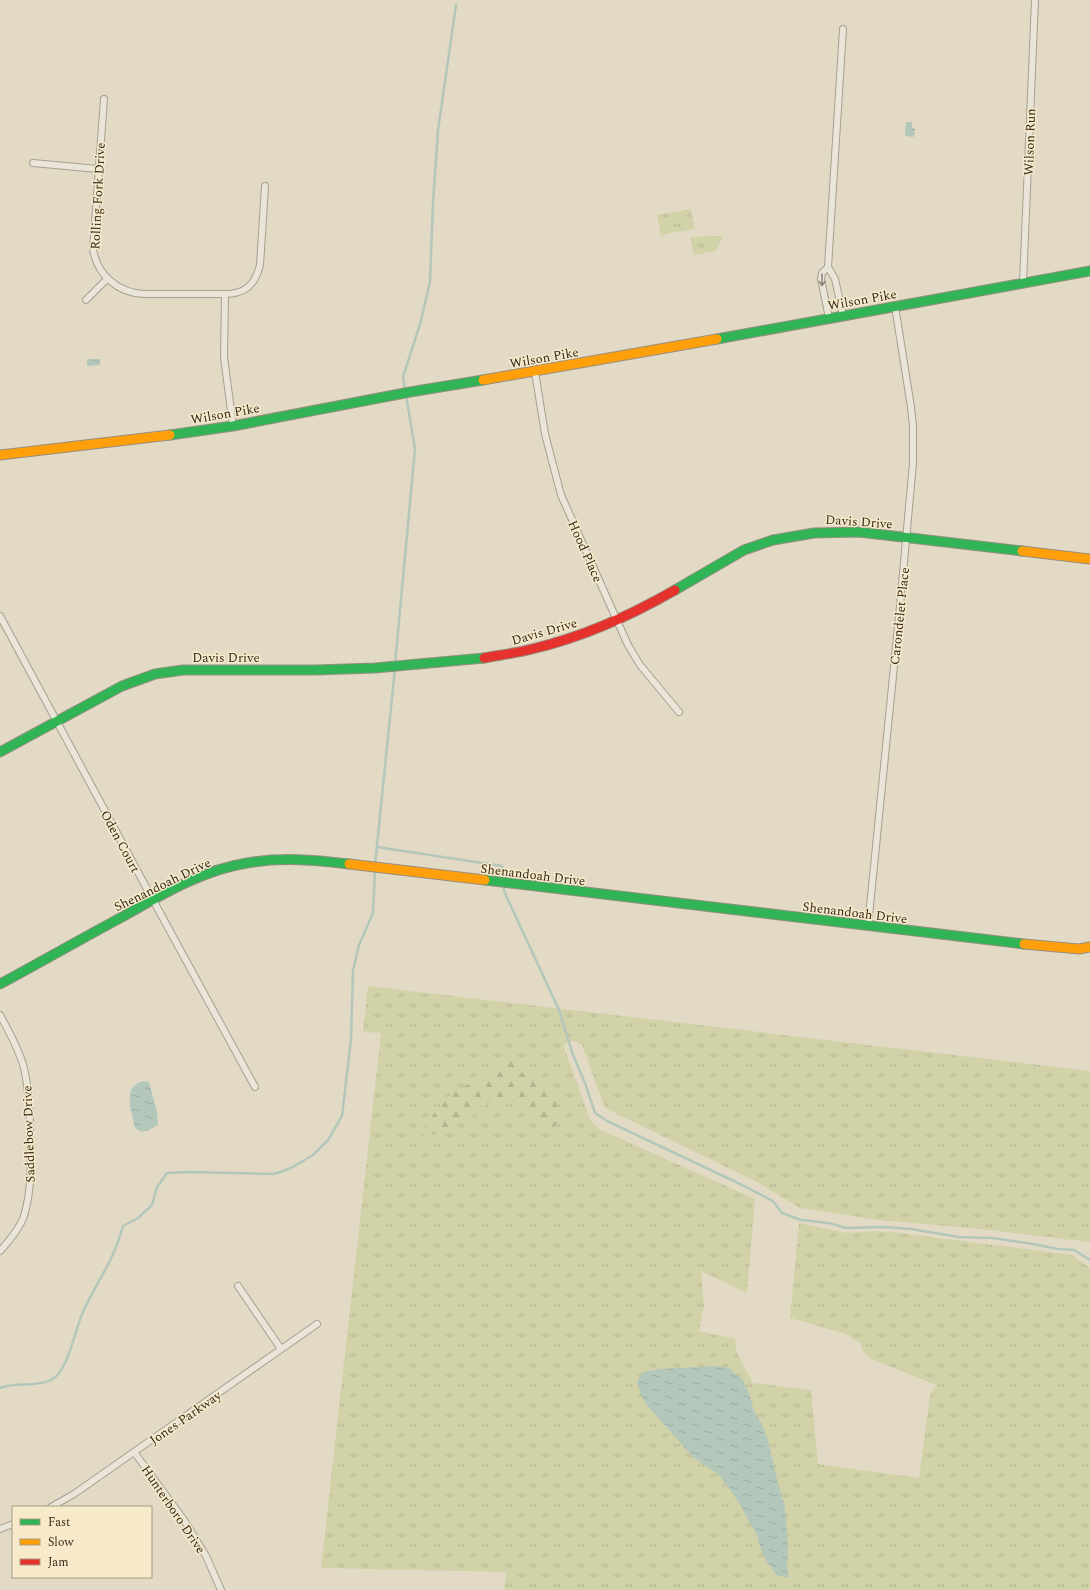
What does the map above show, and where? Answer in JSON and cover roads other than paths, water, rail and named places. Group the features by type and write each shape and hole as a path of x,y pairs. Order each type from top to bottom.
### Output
{"street":[{"name":"Wilson Run","path":"1023,283 1035,0"},
{"path":"843,29 828,267 835,279 843,315"},
{"name":"Rolling Fork Drive","path":"104,99 93,249 97,263 108,278 120,288 138,294 236,294 242,291 252,282 258,272 266,186"},
{"path":"33,163 98,169"},
{"path":"828,267 822,273 821,279 829,318"},
{"name":"Wilson Pike","path":"0,455 189,433 233,426 410,392 535,372 1090,271"},
{"path":"86,300 108,278"},
{"path":"225,294 224,357 233,426"},
{"name":"Carondelet Place","path":"868,926 907,538 913,463 912,407 895,306"},
{"name":"Hood Place","path":"535,372 545,434 561,495 628,645 640,666 679,712"},
{"name":"Davis Drive","path":"0,752 122,686 155,674 183,670 315,670 390,667 502,656 564,640 616,621 650,604 744,550 778,538 808,532 834,531 1090,559"},
{"name":"Oden Court","path":"0,616 255,1087"},
{"name":"Shenandoah Drive","path":"0,984 153,900 213,872 236,865 262,860 316,860 1054,948 1079,949 1090,947"},
{"name":"Saddlebow Drive","path":"0,1015 24,1066 29,1098 31,1156 30,1187 24,1217 8,1242 0,1251"},
{"path":"238,1286 281,1349"},
{"name":"Jones Parkway","path":"53,1506 74,1494 317,1324"},
{"name":"Hunterboro Drive","path":"134,1452 184,1520 206,1556 221,1590"},
{"path":"0,1529 12,1524"}],"water":[{"path":"906,122 912,122 912,128 915,129 914,137 905,136"},
{"path":"87,359 100,359 100,365 87,366"},
{"path":"143,1081 149,1082 157,1112 158,1125 142,1132 135,1128 131,1111 130,1094 136,1084"},
{"path":"718,1366 729,1368 742,1379 749,1393 754,1411 762,1424 768,1440 785,1507 788,1547 787,1566 789,1578 776,1575 767,1562 761,1550 756,1533 736,1498 719,1475 693,1457 646,1404 637,1382 643,1372 659,1369"}],"waterway":[{"path":"395,664 415,449 403,377 420,324 430,282 438,130 456,5"},
{"path":"375,865 395,668"},
{"path":"377,847 502,866 504,880"},
{"path":"0,1388 12,1385 38,1384 51,1380 57,1375 66,1359 88,1301 115,1250 123,1226 138,1218 152,1205 157,1187 167,1173 189,1172 274,1174 291,1168 313,1155 328,1140 342,1116 351,1039 353,971 359,945 373,913 375,869"},
{"path":"504,885 504,891 559,1010 573,1055 585,1083 595,1113 607,1121 738,1183 773,1201 782,1213 801,1220 829,1223 846,1228 885,1227 911,1229 959,1237 993,1238 1058,1249 1074,1250 1090,1260"}]}
